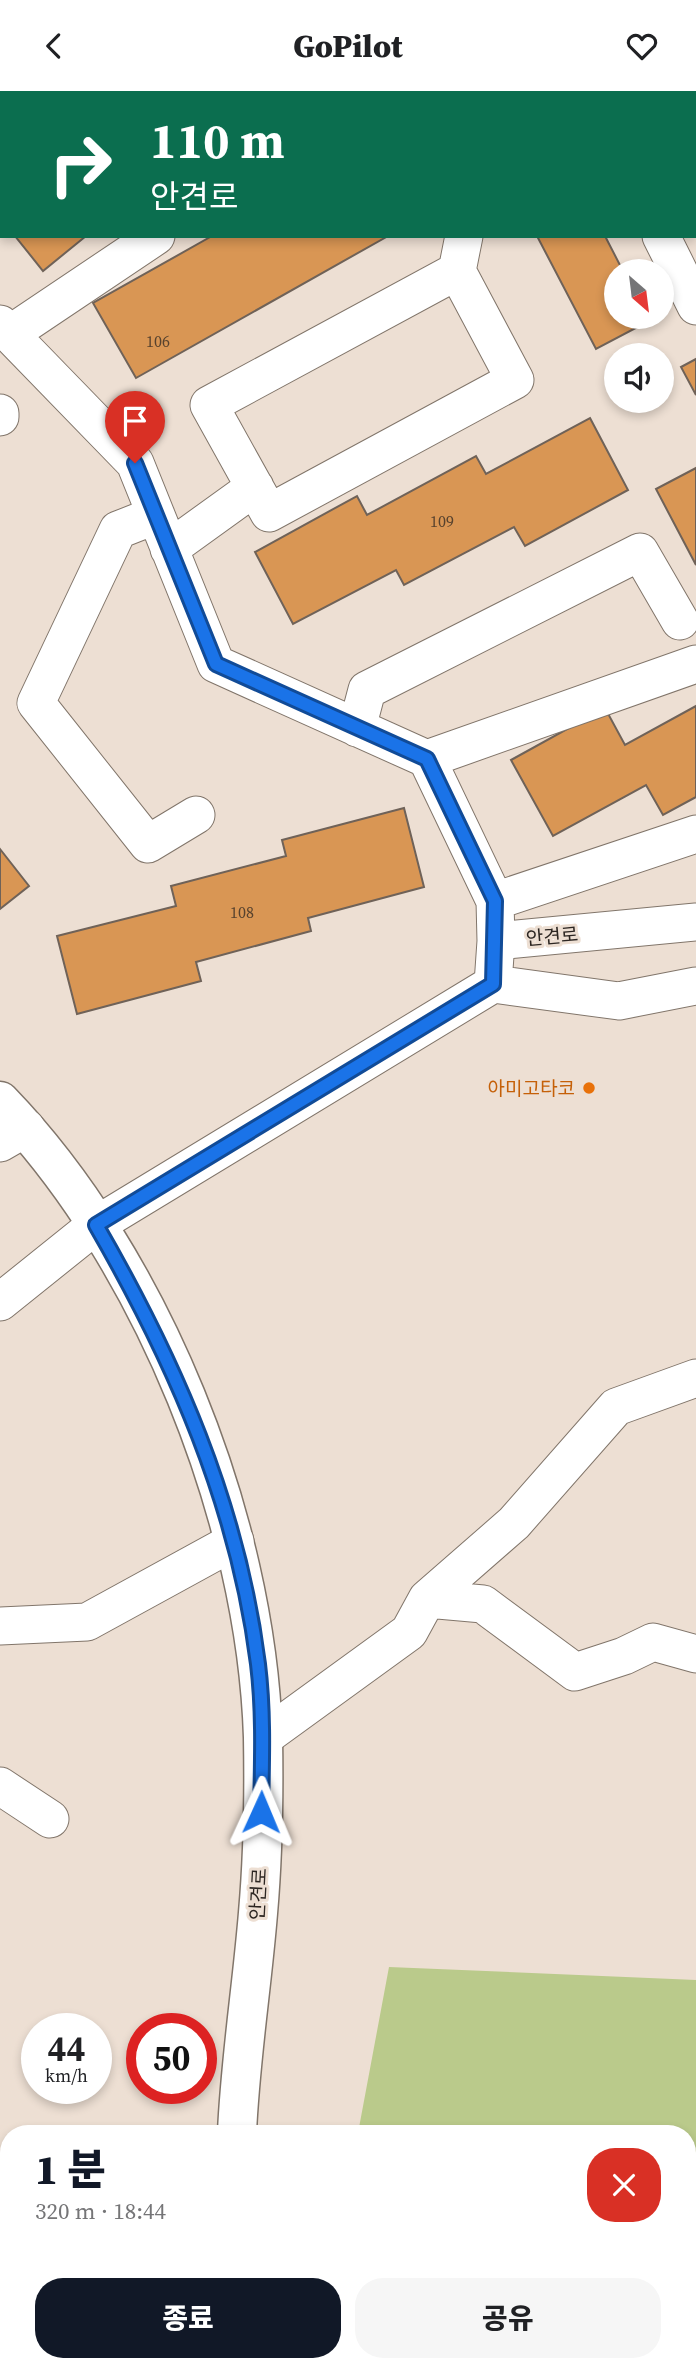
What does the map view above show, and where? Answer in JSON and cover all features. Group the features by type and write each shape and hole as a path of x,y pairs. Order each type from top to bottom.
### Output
{"main road":[{"name":"안견로","path":"9,1124 96,1225 144,1308 185,1397 217,1479 234,1541 258,1666 263,1738 258,1911 238,2125"}],"street":[{"path":"153,238 5,329 135,463 216,664 427,759 495,901 493,984"},
{"path":"662,238 696,306"},
{"path":"460,254 515,380 270,513 209,405 460,254"},
{"path":"169,549 255,487"},
{"path":"156,515 118,530 36,703 148,844 196,815"},
{"path":"357,728 367,690 640,552 680,621"},
{"path":"427,759 696,664"},
{"path":"495,901 696,834"},
{"name":"안견로","path":"496,941 696,922"},
{"path":"0,1303 96,1225 493,984 619,1001 696,986"},
{"path":"263,1738 409,1632 427,1599 514,1523 616,1407 696,1378"},
{"path":"0,1626 88,1622 234,1541"},
{"path":"427,1599 483,1604 575,1672 624,1656 653,1642 696,1654"},
{"path":"0,1786 50,1819"}],"green space":[{"path":"389,1967 696,1980 696,2125 359,2125"}],"building":[{"path":"17,238 84,238 43,271"},
{"path":"208,238 384,238 136,378 93,303"},
{"path":"538,238 606,238 617,259 604,259 604,329 634,329 596,349"},
{"path":"696,359 696,395 681,367"},
{"path":"590,418 628,490 525,546 514,527 404,585 396,570 293,624 255,552 357,496 367,515 476,456 486,474"},
{"path":"696,468 696,565 656,489"},
{"path":"696,706 696,797 663,815 646,785 553,836 511,760 605,708 625,745"},
{"path":"404,808 424,887 308,918 311,931 196,962 201,981 77,1014 57,936 176,906 171,886 286,856 282,840"},
{"path":"0,849 29,886 0,909"}],"place":[{"name":"아미고타코","path":"589,1088"}],"route":[{"path":"135,463 216,664 427,759 495,901 493,984 96,1225 144,1308 185,1397 217,1479 248,1599 258,1666 263,1738 261,1812"}]}
